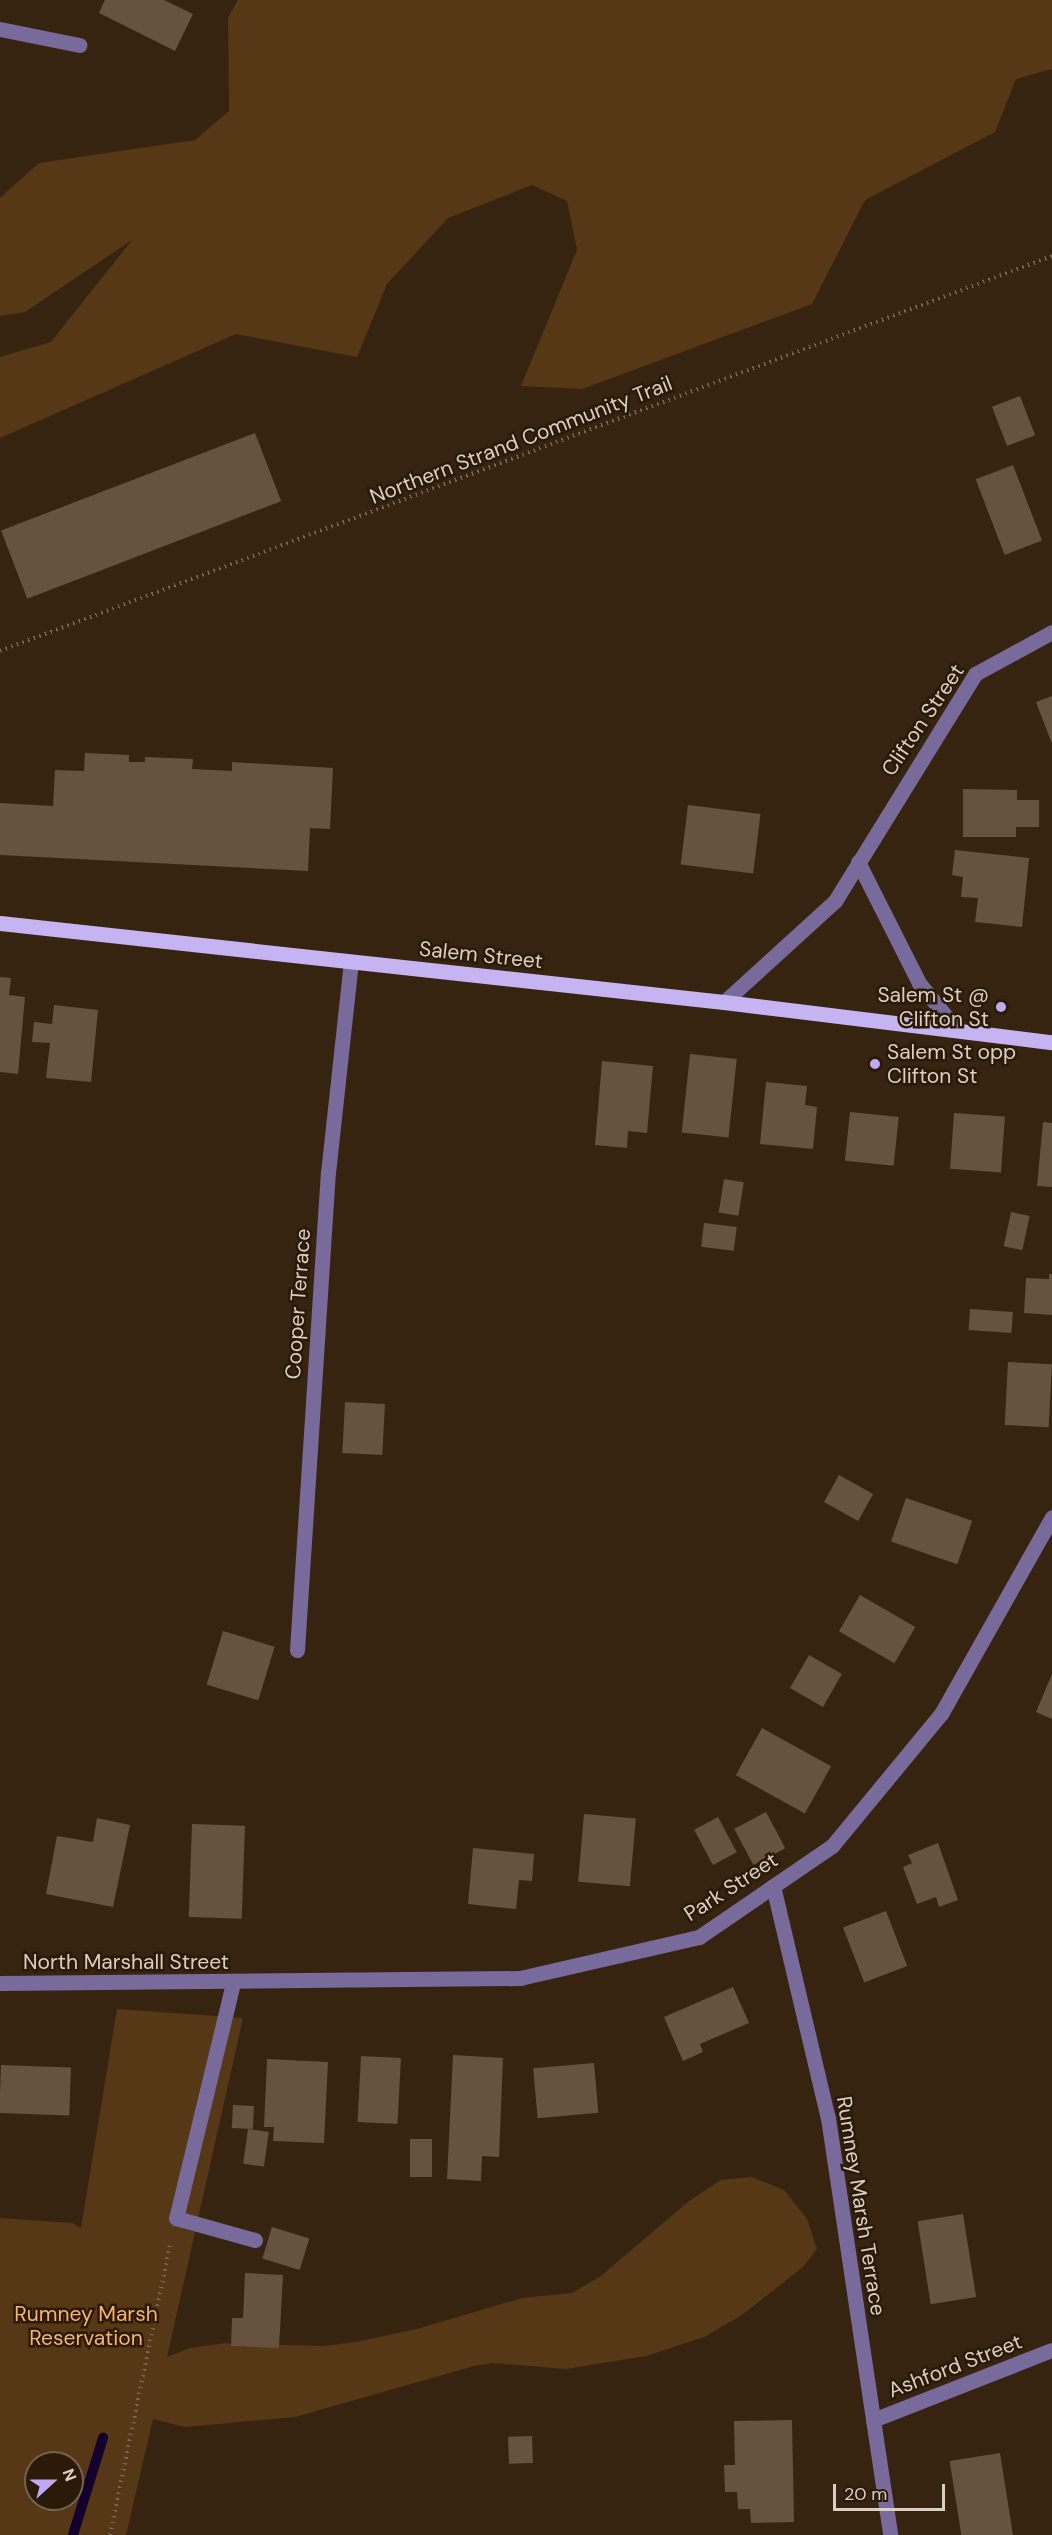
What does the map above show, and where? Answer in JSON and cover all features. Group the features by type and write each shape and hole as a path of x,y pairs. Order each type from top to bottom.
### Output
{"main road":[{"name":"Salem Street","path":"0,923 724,1002 1052,1042"}],"street":[{"path":"0,29 79,45"},
{"name":"Clifton Street","path":"724,1002 835,901 975,674 1052,632"},
{"path":"858,862 919,983 957,1030"},
{"name":"Cooper Terrace","path":"297,1650 328,1173 351,962"},
{"name":"Park Street","path":"252,1982 520,1978 699,1937 832,1846 941,1714 1052,1517"},
{"name":"Rumney Marsh Terrace","path":"773,1886 828,2118 890,2535"},
{"name":"North Marshall Street","path":"0,1983 252,1982"},
{"path":"233,1983 176,2218 255,2240"},
{"name":"Ashford Street","path":"873,2420 1052,2350"}],"path":[{"name":"Northern Strand Community Trail","path":"0,651 1052,256"},
{"path":"110,2535 176,2218"}],"green space":[{"path":"238,0 1052,0 1052,69 1016,79 995,132 865,200 812,304 582,389 521,386 577,250 567,201 532,185 448,218 387,284 357,357 236,334 0,438 0,357 51,342 132,240 25,312 0,316 0,198 39,163 195,140 229,111 228,18"},
{"name":"Rumney Marsh Reservation","path":"117,2009 243,2018 167,2357 190,2348 226,2343 245,2347 246,2344 324,2346 356,2342 417,2329 522,2298 572,2293 601,2276 689,2201 721,2180 752,2177 784,2190 807,2219 817,2249 803,2267 742,2315 704,2337 646,2356 566,2369 493,2363 474,2366 295,2417 185,2427 153,2419 126,2535 0,2535 0,2218 72,2223 81,2228"}],"building":[{"path":"105,0 164,0 193,14 175,51 99,13"},
{"path":"1020,396 1035,435 1007,446 992,407"},
{"path":"255,433 281,501 27,599 1,530"},
{"path":"1013,465 1042,541 1005,555 976,479"},
{"path":"1052,696 1052,744 1036,702"},
{"path":"85,753 129,755 129,762 145,762 145,757 193,759 192,769 232,771 232,762 333,768 330,829 310,828 308,871 0,855 0,803 53,806 55,770 84,771"},
{"path":"963,789 1017,790 1017,800 1039,800 1039,827 1016,827 1016,837 963,837"},
{"path":"688,805 760,814 753,873 681,865"},
{"path":"955,850 1029,858 1022,927 975,922 978,898 961,897 963,877 952,875"},
{"path":"0,977 11,978 9,995 25,997 18,1074 0,1072"},
{"path":"54,1005 98,1010 91,1082 46,1078 50,1043 32,1042 34,1022 52,1024"},
{"path":"690,1054 737,1059 728,1137 682,1133"},
{"path":"602,1061 653,1066 647,1133 628,1131 627,1148 595,1145"},
{"path":"766,1082 807,1086 805,1105 817,1107 813,1149 760,1144"},
{"path":"850,1112 899,1117 894,1166 845,1161"},
{"path":"954,1113 1005,1117 1001,1172 950,1169"},
{"path":"1043,1122 1052,1123 1052,1187 1037,1186"},
{"path":"724,1179 744,1182 738,1216 719,1213"},
{"path":"1011,1212 1030,1216 1022,1250 1004,1246"},
{"path":"704,1223 737,1227 734,1251 701,1247"},
{"path":"1049,1274 1052,1274 1052,1315 1024,1313 1026,1278 1049,1279"},
{"path":"970,1309 1013,1312 1011,1333 969,1330"},
{"path":"1008,1362 1052,1364 1049,1427 1005,1425"},
{"path":"345,1402 385,1404 382,1455 342,1453"},
{"path":"839,1475 873,1494 858,1521 824,1502"},
{"path":"906,1498 972,1521 957,1564 891,1541"},
{"path":"860,1595 915,1627 894,1663 839,1631"},
{"path":"223,1631 275,1647 258,1700 207,1685"},
{"path":"809,1655 842,1674 823,1707 790,1688"},
{"path":"1052,1674 1052,1719 1036,1712"},
{"path":"762,1728 831,1766 805,1814 736,1775"},
{"path":"766,1812 785,1848 753,1865 734,1829"},
{"path":"584,1814 636,1819 630,1886 578,1882"},
{"path":"718,1817 737,1852 713,1865 694,1830"},
{"path":"97,1818 130,1825 113,1907 46,1894 57,1836 93,1842"},
{"path":"192,1824 245,1826 242,1919 189,1917"},
{"path":"938,1843 958,1900 939,1907 936,1897 917,1904 903,1867 912,1863 908,1855"},
{"path":"473,1848 534,1854 532,1881 519,1880 516,1909 468,1904"},
{"path":"886,1911 907,1966 864,1983 843,1927"},
{"path":"733,1987 749,2023 700,2044 703,2052 683,2061 664,2017"},
{"path":"453,2055 503,2058 499,2157 482,2156 481,2181 447,2179"},
{"path":"361,2056 401,2058 397,2124 358,2122"},
{"path":"267,2059 328,2062 324,2143 273,2141 274,2127 264,2127"},
{"path":"594,2063 598,2113 538,2118 533,2068"},
{"path":"1,2065 71,2067 69,2115 0,2113"},
{"path":"233,2105 254,2106 253,2129 232,2128"},
{"path":"248,2129 269,2132 264,2167 243,2164"},
{"path":"410,2139 432,2139 432,2177 410,2177"},
{"path":"963,2214 976,2297 931,2304 918,2221"},
{"path":"272,2227 309,2238 300,2270 262,2259"},
{"path":"245,2273 283,2275 279,2348 231,2346 232,2318 243,2318"},
{"path":"792,2420 794,2522 751,2523 750,2509 738,2509 737,2492 725,2492 724,2465 735,2465 734,2421"},
{"path":"532,2436 533,2463 509,2464 508,2437"},
{"path":"1000,2453 1013,2535 961,2535 950,2461"}],"waterway":[{"path":"73,2535 103,2438"}],"place":[{"name":"Salem St @ Clifton St","path":"1001,1007"},
{"name":"Salem St opp Clifton St","path":"875,1064"}]}
